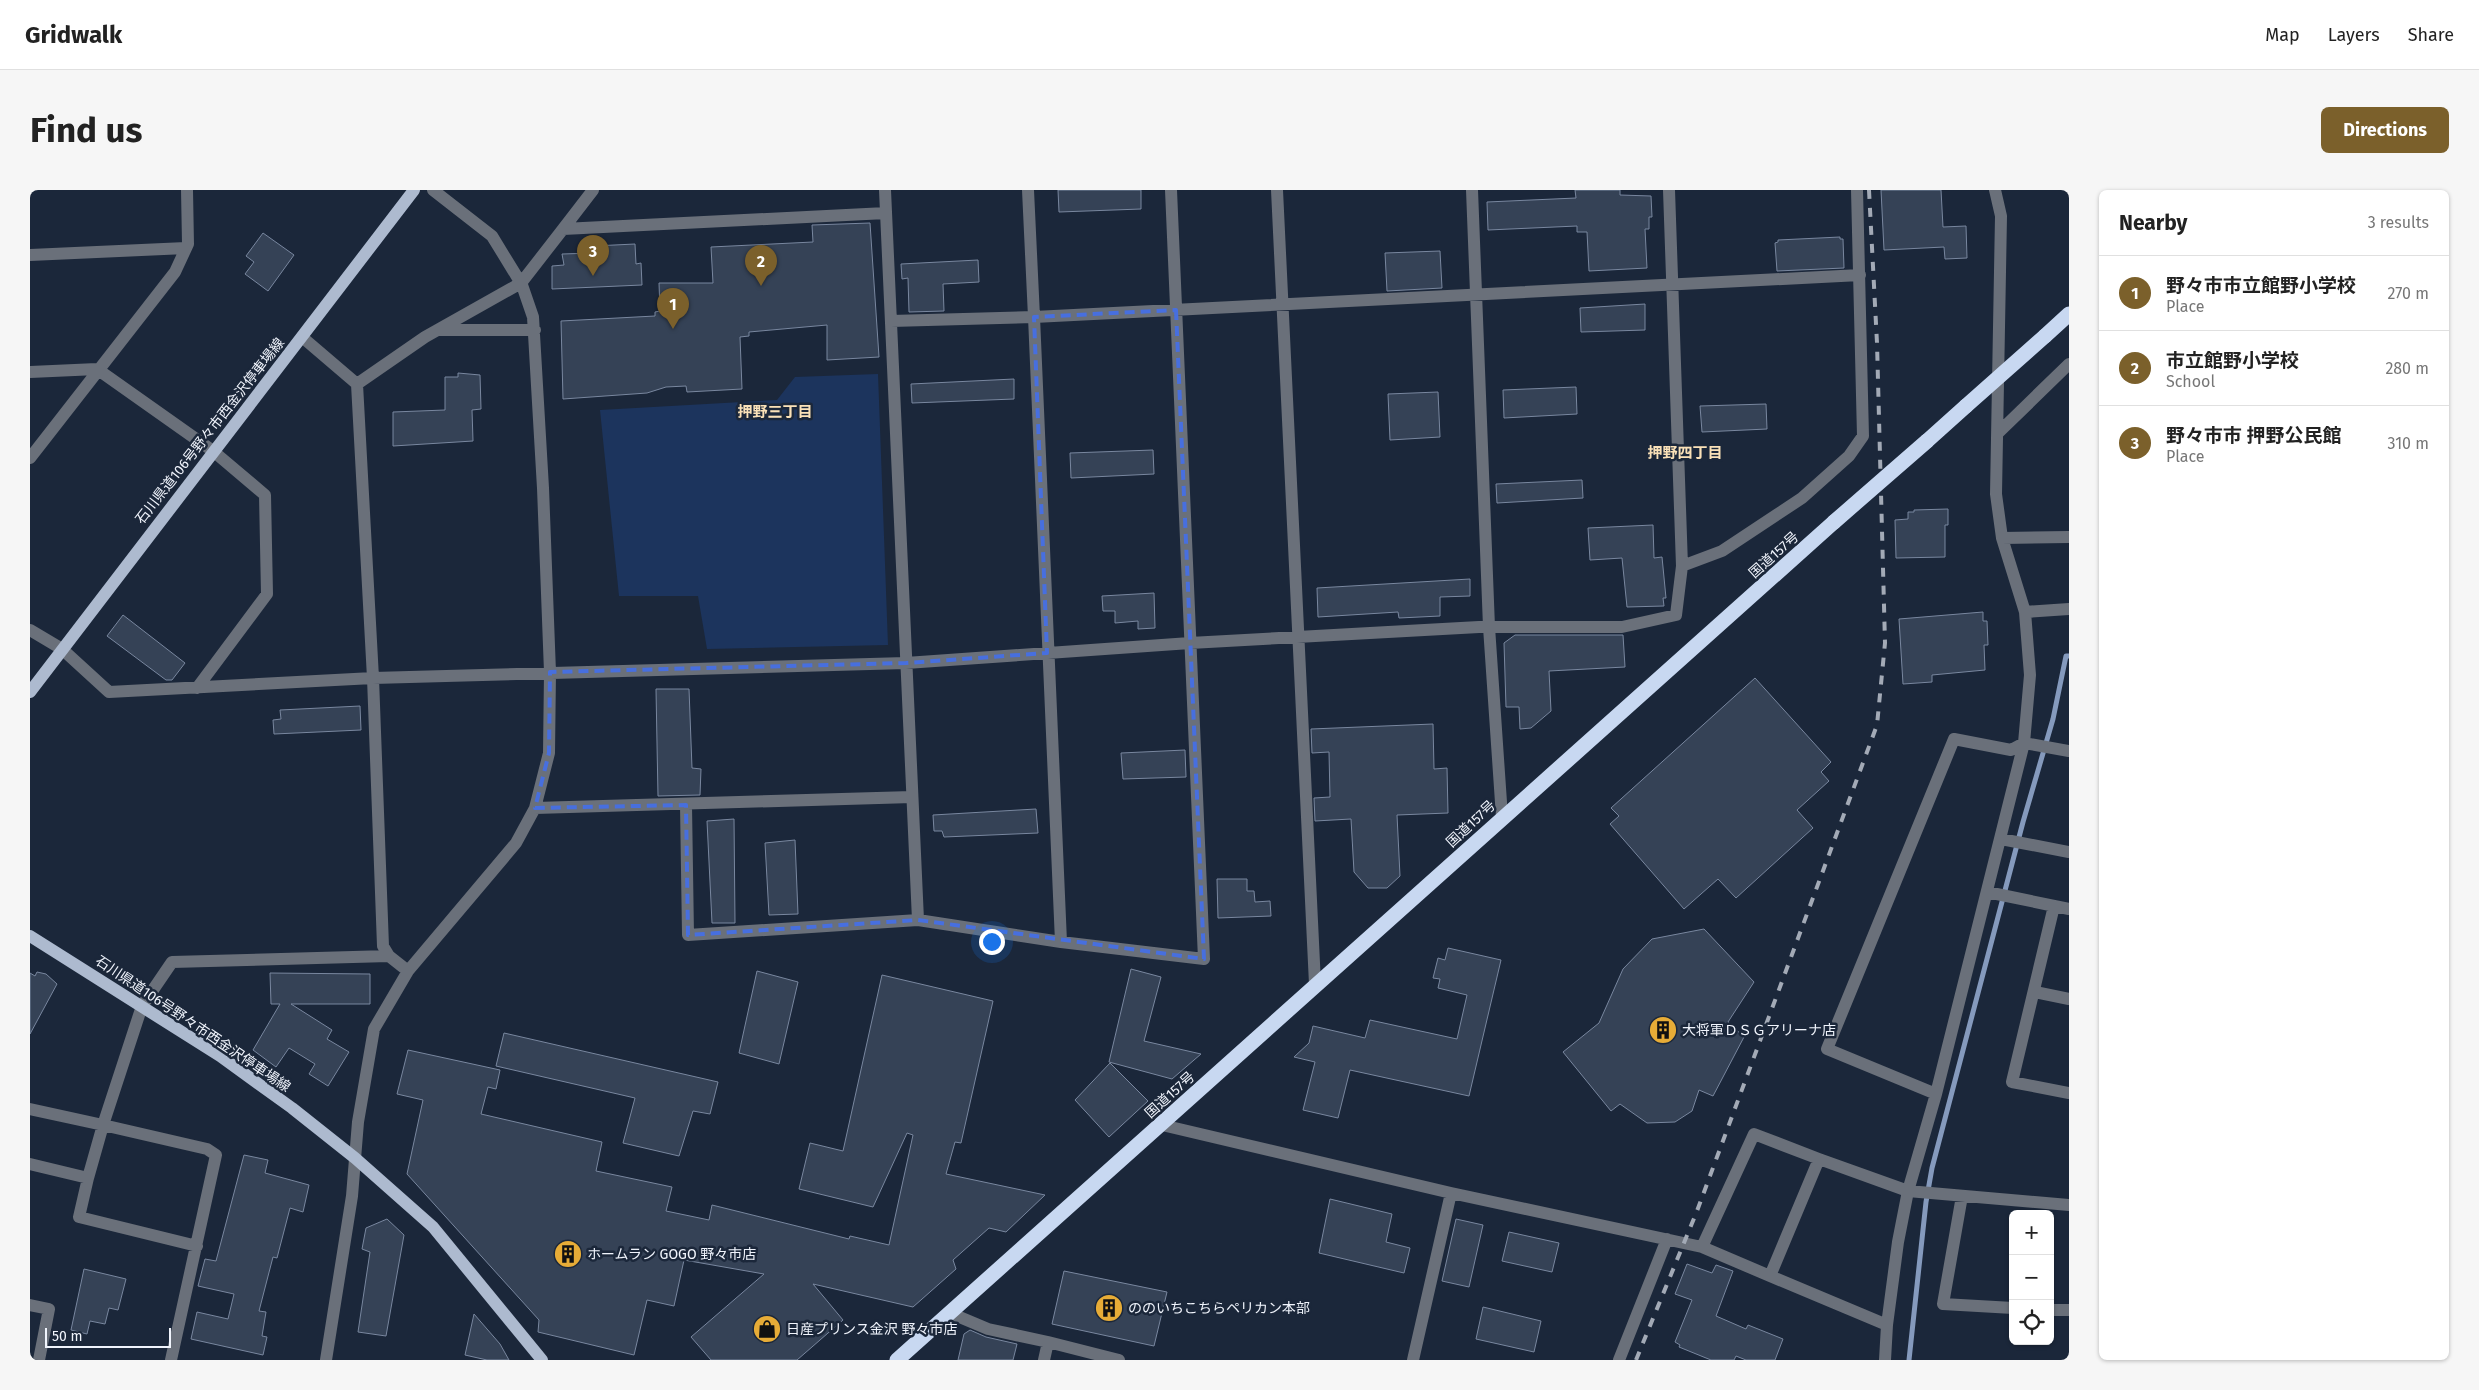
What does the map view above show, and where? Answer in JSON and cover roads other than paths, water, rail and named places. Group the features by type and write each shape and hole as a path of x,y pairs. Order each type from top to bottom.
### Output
{"highway":[{"name":"国道157号","path":"897,1360 1162,1125 1315,984 1377,931 1502,817 2069,314"}],"main road":[{"name":"石川県道106号野々市西金沢停車場線","path":"30,691 414,190"},
{"name":"石川県道106号野々市西金沢停車場線","path":"30,936 228,1062 292,1108 355,1158 433,1227 542,1360"}],"street":[{"path":"30,458 97,369 175,272 188,244 186,190"},
{"path":"326,1360 355,1158 358,1122 374,1029 408,971 516,842 535,808 549,753 550,672 533,317 520,283 492,236 433,190"},
{"path":"357,384 438,330 520,283 593,190"},
{"path":"885,190 918,920"},
{"path":"1028,190 1061,942"},
{"path":"686,805 688,935 918,920 1061,942 1204,959 1171,190"},
{"path":"1277,190 1315,984"},
{"path":"1472,190 1489,627 1502,817"},
{"path":"30,630 62,649 109,692 373,678 906,663 1190,643 1489,627 1622,627 1676,615 1682,566 1669,190"},
{"path":"1682,566 1722,551 1802,498 1849,456 1863,436 1857,190"},
{"path":"1885,1360 1886,1325 1898,1242 1913,1191 1936,1094 1993,893 2013,841 2024,743 2030,675 2025,612 2002,538 1996,494 2001,216 1995,190"},
{"path":"563,229 886,213"},
{"path":"30,255 186,248"},
{"path":"891,321 1034,317 1860,275"},
{"path":"438,330 534,330"},
{"path":"302,337 357,384 373,678 383,946 389,956 408,971"},
{"path":"1998,433 2069,364"},
{"path":"30,372 97,369 213,451 265,495 267,594 198,688"},
{"path":"2002,538 2069,537"},
{"path":"2025,612 2069,610"},
{"path":"1936,1094 1827,1049 1954,739 2011,750 2024,743 2069,751"},
{"path":"535,808 912,797"},
{"path":"2013,841 2069,852"},
{"path":"1993,893 2069,909"},
{"path":"2054,906 2012,1082 2069,1093"},
{"path":"197,1246 79,1217 103,1125 142,1006 172,962 389,956"},
{"path":"2035,992 2069,999"},
{"path":"30,1109 207,1149 216,1155 171,1360"},
{"path":"1162,1125 1451,1193 1702,1247 1886,1325"},
{"path":"1702,1247 1754,1134 1819,1160 1913,1191 2069,1204"},
{"path":"1770,1276 1819,1160"},
{"path":"30,1164 88,1178"},
{"path":"1414,1360 1451,1193"},
{"path":"1962,1196 1943,1304 2009,1308"},
{"path":"1619,1360 1667,1239"},
{"path":"30,1305 48,1309 39,1360"},
{"path":"2054,1310 2069,1310"},
{"path":"950,1313 988,1329 1119,1360"},
{"path":"1044,1360 1048,1342"}],"waterway":[{"path":"1909,1360 1926,1202 1932,1168 2023,822 2053,719 2066,656 2069,656"}],"railway":[{"path":"1636,1360 1697,1211 1877,725 1885,643 1877,343 1869,190"}],"place":[{"name":"野々市市 押野公民館","path":"593,276"},
{"name":"市立館野小学校","path":"761,286"},
{"name":"野々市市立館野小学校","path":"673,329"},
{"name":"大将軍ＤＳＧアリーナ店","path":"1663,1030"},
{"name":"ホームラン GOGO 野々市店","path":"568,1254"},
{"name":"ののいちこちらペリカン本部","path":"1109,1308"},
{"name":"日産プリンス金沢 野々市店","path":"767,1329"}],"district":[{"name":"押野三丁目","path":"775,412"},
{"name":"押野四丁目","path":"1685,453"}]}
